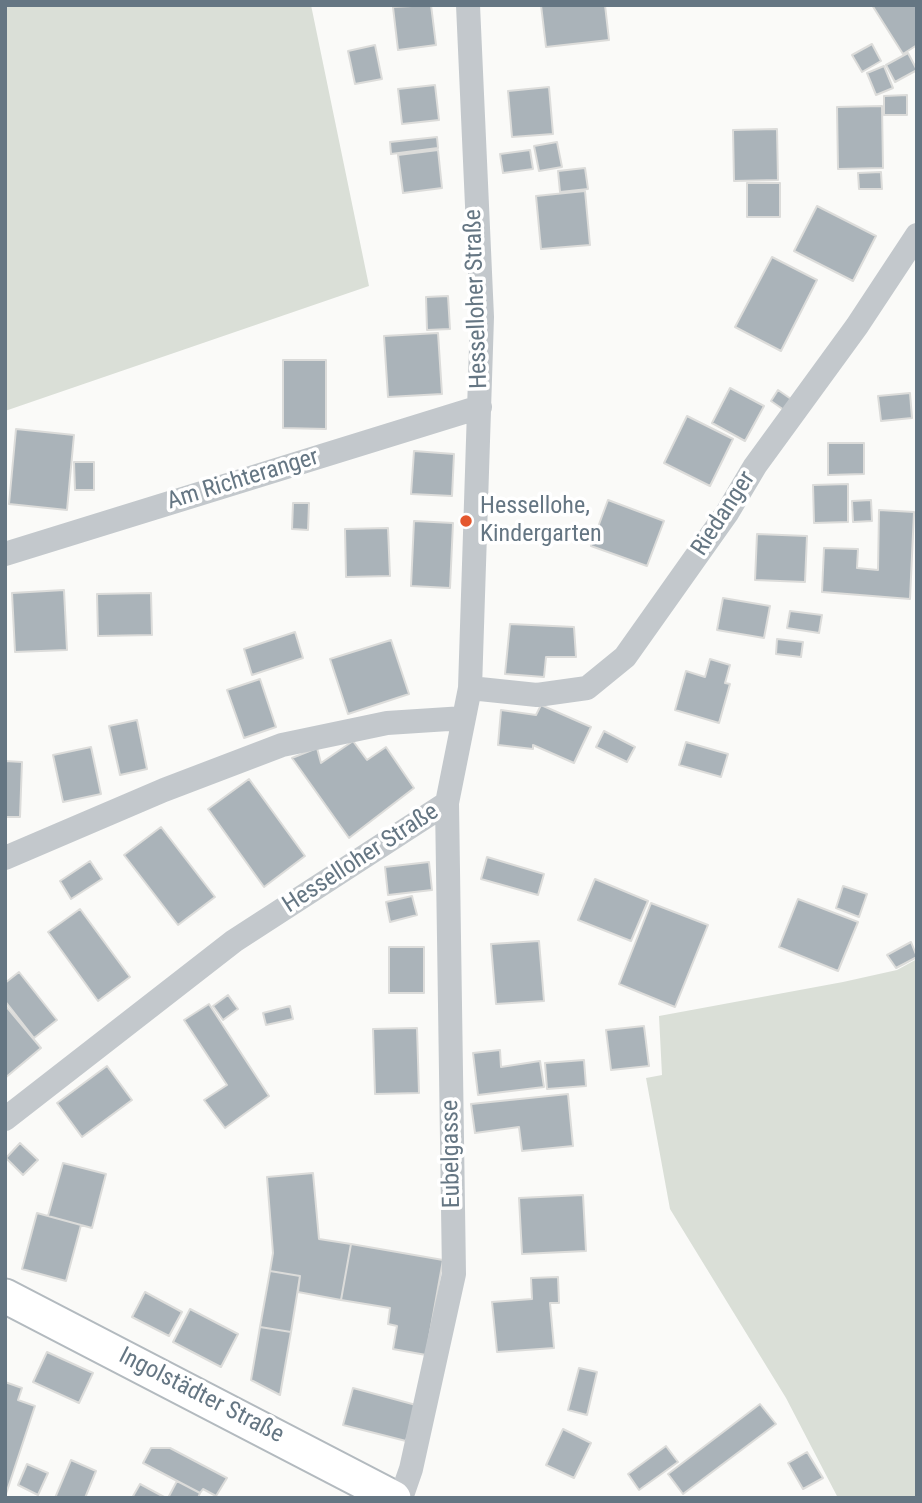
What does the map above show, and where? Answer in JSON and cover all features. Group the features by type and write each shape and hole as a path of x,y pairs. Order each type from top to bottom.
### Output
{"main road":[{"name":"Ingolstädter Straße","path":"5,1296 394,1498"}],"street":[{"name":"Hesselloher Straße","path":"5,1119 234,941 447,803 470,688 480,407 482,317 468,5"},
{"name":"Riedanger","path":"470,688 537,695 587,688 625,657 727,513 755,466 858,326 917,235"},
{"name":"Am Richteranger","path":"5,554 480,407"},
{"path":"5,858 164,790 282,745 387,723 464,718"},
{"name":"Eubelgasse","path":"401,1498 411,1469 454,1275 447,803"}],"shaded area":[{"path":"5,5 311,5 369,286 5,411"},
{"path":"917,959 917,1498 838,1498 786,1398 670,1209 646,1078 662,1075 659,1016 843,982 897,970"}],"building":[{"path":"431,5 436,45 398,50 393,7"},
{"path":"541,5 605,5 609,40 546,47"},
{"path":"872,5 917,5 917,45 903,54"},
{"path":"872,44 881,61 862,72 852,55"},
{"path":"375,45 382,79 355,84 348,51"},
{"path":"908,53 917,70 895,82 886,65"},
{"path":"884,66 893,88 876,95 867,73"},
{"path":"435,85 439,120 402,124 398,89"},
{"path":"549,87 553,134 512,137 508,91"},
{"path":"907,95 907,115 884,115 884,96"},
{"path":"882,106 883,168 838,169 837,107"},
{"path":"777,129 778,180 734,181 733,130"},
{"path":"437,137 438,148 391,154 390,142"},
{"path":"557,142 562,167 539,171 534,146"},
{"path":"438,150 442,188 403,193 398,155"},
{"path":"530,150 533,169 503,173 500,154"},
{"path":"585,168 588,189 560,192 558,171"},
{"path":"881,172 882,189 859,189 858,173"},
{"path":"747,183 780,183 780,217 747,217"},
{"path":"585,191 590,245 541,249 536,196"},
{"path":"817,206 876,236 853,281 794,251"},
{"path":"772,257 817,280 781,351 735,327"},
{"path":"448,296 450,329 427,330 426,297"},
{"path":"438,333 442,394 388,397 384,336"},
{"path":"283,360 326,360 326,429 283,428"},
{"path":"730,388 764,406 745,441 712,423"},
{"path":"778,390 791,399 784,410 771,401"},
{"path":"910,393 912,418 881,421 878,396"},
{"path":"687,416 733,439 710,486 664,463"},
{"path":"16,429 74,435 67,510 9,504"},
{"path":"828,443 864,443 864,474 828,475"},
{"path":"414,451 454,454 452,496 411,494"},
{"path":"74,462 94,462 94,490 75,490"},
{"path":"848,484 848,522 814,523 813,485"},
{"path":"608,500 664,521 647,566 591,546"},
{"path":"871,500 872,521 853,522 852,501"},
{"path":"293,503 309,503 308,530 292,529"},
{"path":"879,510 914,512 910,599 822,592 824,548 858,549 857,568 878,570"},
{"path":"414,521 453,523 450,588 411,586"},
{"path":"388,528 390,576 346,577 345,529"},
{"path":"757,534 807,536 805,582 755,580"},
{"path":"64,590 67,650 15,652 12,593"},
{"path":"151,593 152,635 98,636 97,594"},
{"path":"723,598 770,606 764,638 717,630"},
{"path":"790,611 822,615 819,633 787,628"},
{"path":"510,624 574,627 576,657 546,657 544,677 505,674"},
{"path":"295,632 303,658 252,675 244,649"},
{"path":"777,639 803,642 801,657 776,654"},
{"path":"391,640 409,694 348,714 330,659"},
{"path":"710,659 730,665 725,683 730,684 719,723 675,710 686,671 705,677"},
{"path":"260,679 276,727 244,738 227,690"},
{"path":"541,705 591,727 574,763 533,745 533,749 498,745 501,710 536,715"},
{"path":"137,720 147,769 120,775 109,726"},
{"path":"604,731 635,747 627,762 596,747"},
{"path":"353,741 367,760 386,747 414,788 349,838 292,758 317,748 321,763"},
{"path":"686,742 728,754 721,777 679,765"},
{"path":"91,747 101,794 63,802 53,755"},
{"path":"5,761 22,762 20,817 5,817"},
{"path":"249,779 305,856 264,887 208,809"},
{"path":"161,827 215,897 178,925 124,855"},
{"path":"487,857 544,874 538,895 481,879"},
{"path":"90,861 102,879 71,899 60,881"},
{"path":"429,862 432,890 388,895 385,867"},
{"path":"595,879 648,901 631,941 578,920"},
{"path":"843,886 867,894 859,917 836,908"},
{"path":"412,896 417,915 390,922 386,902"},
{"path":"798,899 858,922 838,971 779,947"},
{"path":"651,903 708,925 675,1007 619,984"},
{"path":"80,909 130,977 98,1001 48,932"},
{"path":"539,941 544,1001 496,1004 491,944"},
{"path":"911,942 917,957 896,968 887,955"},
{"path":"389,947 424,947 424,993 389,993"},
{"path":"19,972 57,1020 34,1038 5,1001 5,983"},
{"path":"228,995 238,1009 223,1020 213,1006"},
{"path":"209,1004 269,1096 225,1128 204,1100 227,1085 184,1020"},
{"path":"5,1005 41,1048 5,1078"},
{"path":"290,1006 293,1019 266,1025 263,1013"},
{"path":"644,1026 649,1066 611,1070 606,1030"},
{"path":"417,1028 419,1093 375,1094 373,1029"},
{"path":"500,1050 501,1067 540,1061 544,1087 478,1095 473,1053"},
{"path":"584,1060 586,1086 547,1089 545,1063"},
{"path":"107,1066 132,1100 82,1137 57,1103"},
{"path":"568,1094 573,1146 522,1151 519,1127 475,1133 471,1104"},
{"path":"20,1143 38,1160 23,1175 6,1158"},
{"path":"63,1163 106,1174 92,1228 48,1216"},
{"path":"313,1173 319,1239 351,1244 341,1300 298,1292 300,1276 270,1271 273,1253 267,1177"},
{"path":"583,1195 586,1251 522,1254 519,1198"},
{"path":"37,1213 81,1225 66,1281 22,1269"},
{"path":"351,1244 443,1260 426,1355 393,1349 397,1326 388,1324 390,1308 341,1300"},
{"path":"270,1271 300,1276 291,1332 260,1327"},
{"path":"558,1277 559,1303 550,1303 554,1348 497,1352 492,1302 532,1299 531,1278"},
{"path":"145,1292 182,1312 169,1336 132,1317"},
{"path":"190,1309 238,1334 221,1367 173,1342"},
{"path":"260,1327 291,1332 280,1395 251,1380"},
{"path":"47,1352 93,1373 79,1403 33,1382"},
{"path":"579,1368 597,1372 587,1415 568,1410"},
{"path":"5,1382 22,1388 18,1400 35,1406 5,1497"},
{"path":"353,1388 416,1405 406,1441 343,1425"},
{"path":"760,1404 776,1424 683,1494 668,1474"},
{"path":"563,1429 591,1443 574,1478 546,1465"},
{"path":"666,1446 678,1462 639,1490 628,1474"},
{"path":"151,1448 170,1448 227,1478 216,1496 203,1489 200,1493 143,1463"},
{"path":"807,1452 823,1478 803,1489 788,1463"},
{"path":"71,1460 96,1471 85,1498 55,1498"},
{"path":"27,1464 48,1473 38,1495 18,1485"},
{"path":"177,1481 200,1493 198,1498 168,1498"},
{"path":"140,1484 166,1498 132,1498"}],"place":[{"name":"Hessellohe, Kindergarten","path":"466,521"}]}
